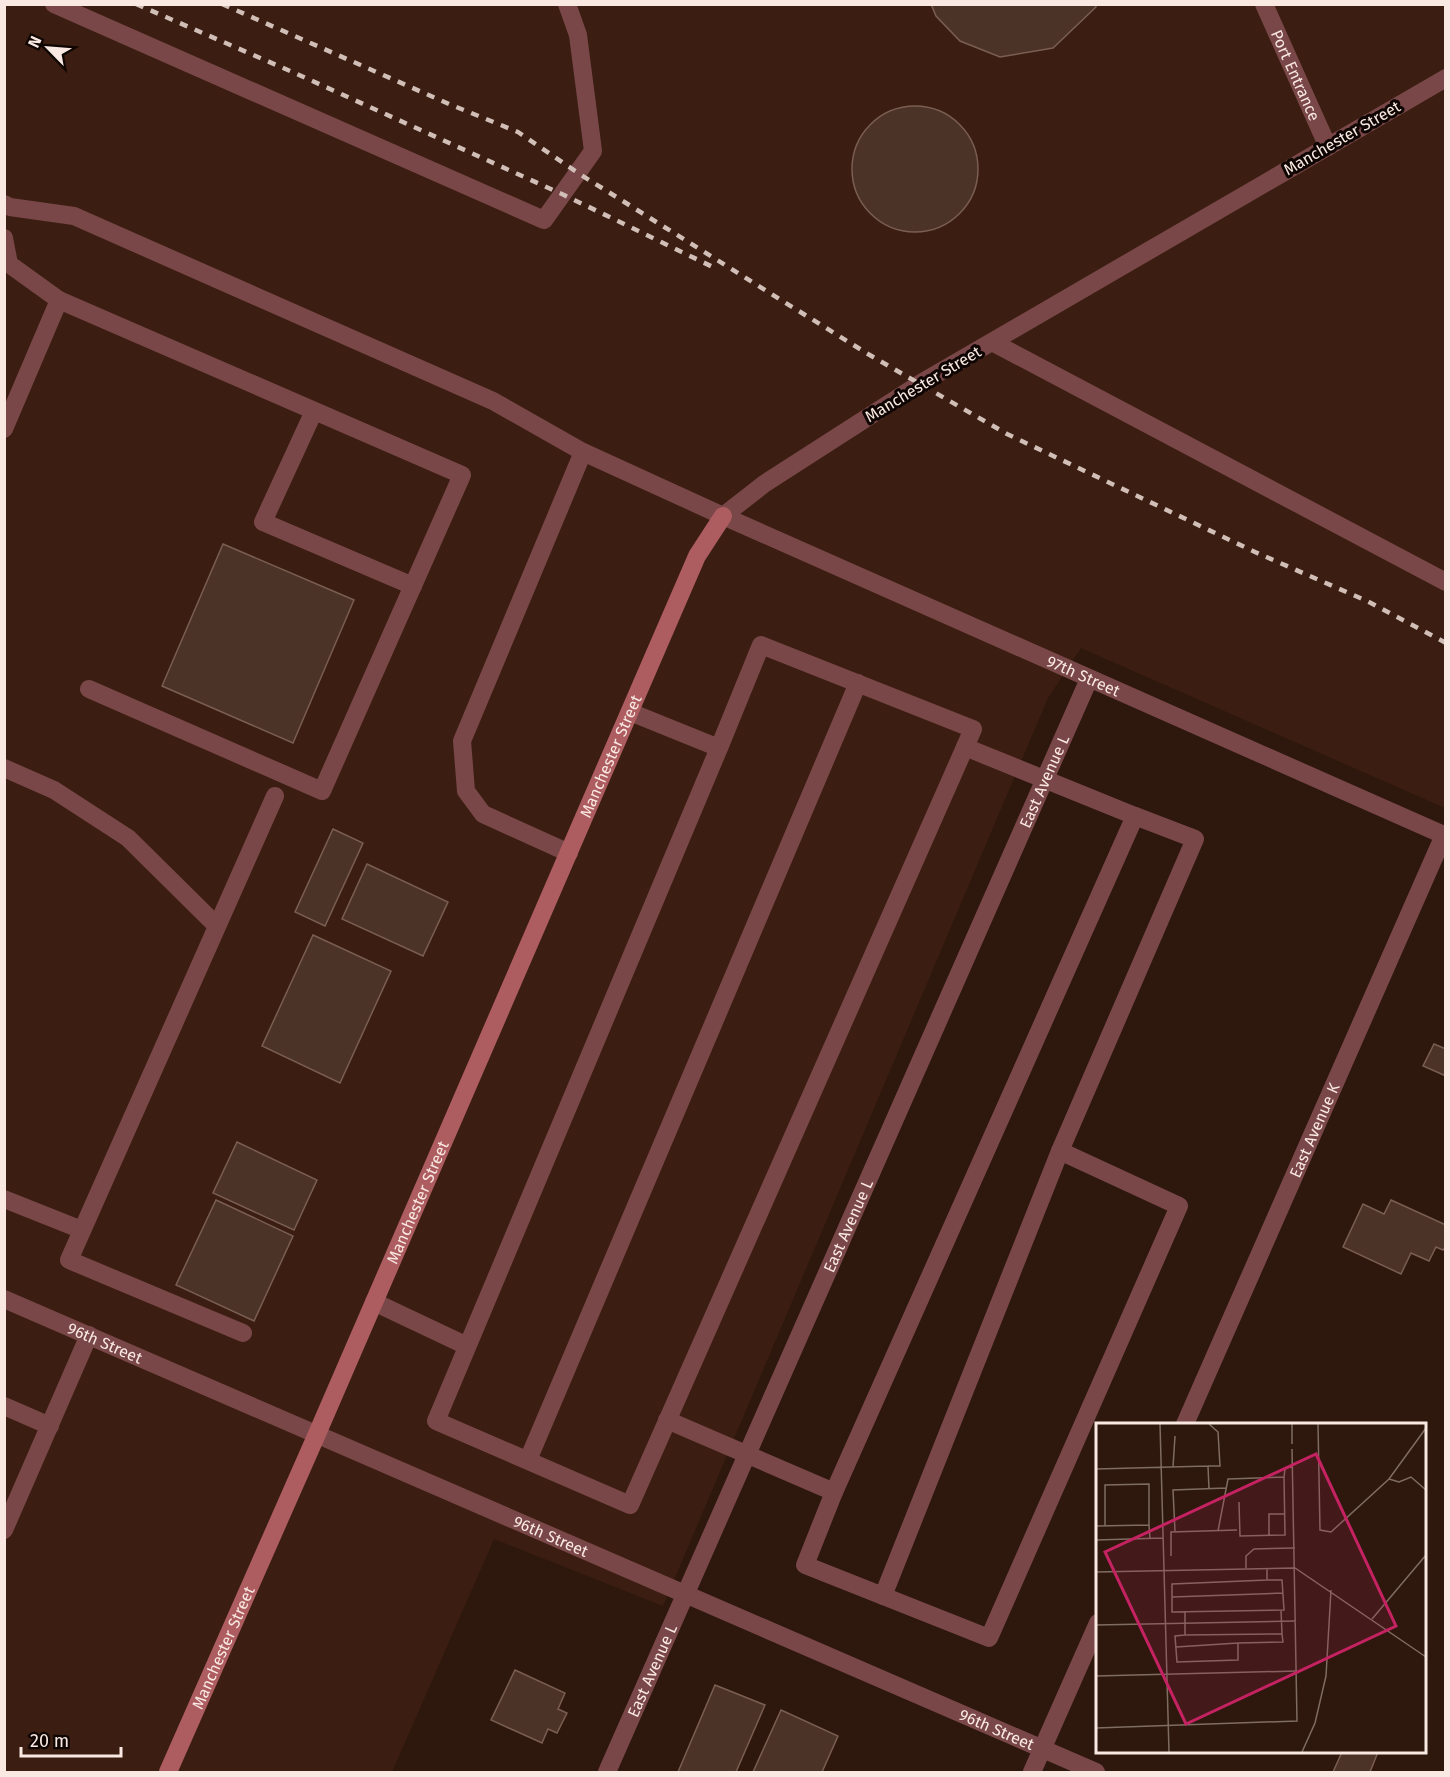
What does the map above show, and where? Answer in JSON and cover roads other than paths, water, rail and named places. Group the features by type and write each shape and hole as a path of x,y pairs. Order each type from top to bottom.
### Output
{"street":[{"path":"54,4 544,220 593,151 578,35 567,4"},
{"name":"Port Entrance","path":"1264,4 1328,147"},
{"name":"Manchester Street","path":"168,1773 697,556 723,516 774,478 921,383 1446,78"},
{"path":"4,231 7,205"},
{"name":"97th Street","path":"7,205 74,216 493,401 583,452 723,516 1445,836"},
{"path":"4,238 9,264 58,300 462,475 322,791 89,689"},
{"path":"4,429 58,300"},
{"path":"992,342 1446,582"},
{"path":"314,411 263,522 413,586"},
{"path":"569,853 483,814 466,791 462,741 583,452"},
{"path":"761,645 973,729 965,747 630,1505 436,1421 761,645"},
{"name":"East Avenue L","path":"607,1773 1089,679"},
{"path":"528,1460 858,683"},
{"path":"630,712 719,748"},
{"path":"883,1596 1060,1150 1195,839 965,747"},
{"path":"4,768 54,790 128,838 217,926"},
{"path":"243,1333 69,1260 275,796"},
{"path":"1060,1150 1179,1206 989,1638 805,1565 834,1492 1135,816"},
{"name":"East Avenue K","path":"1186,1423 1445,836"},
{"path":"4,1198 82,1230"},
{"name":"96th Street","path":"4,1299 1096,1773"},
{"path":"374,1302 467,1346"},
{"path":"4,1530 89,1335"},
{"path":"4,1406 50,1426"},
{"path":"667,1420 834,1492"},
{"path":"1032,1773 1096,1628"}],"railway":[{"path":"136,4 564,195 717,269"},
{"path":"222,4 518,132 578,173 868,354 1007,434 1255,552 1367,601 1446,643"}]}
